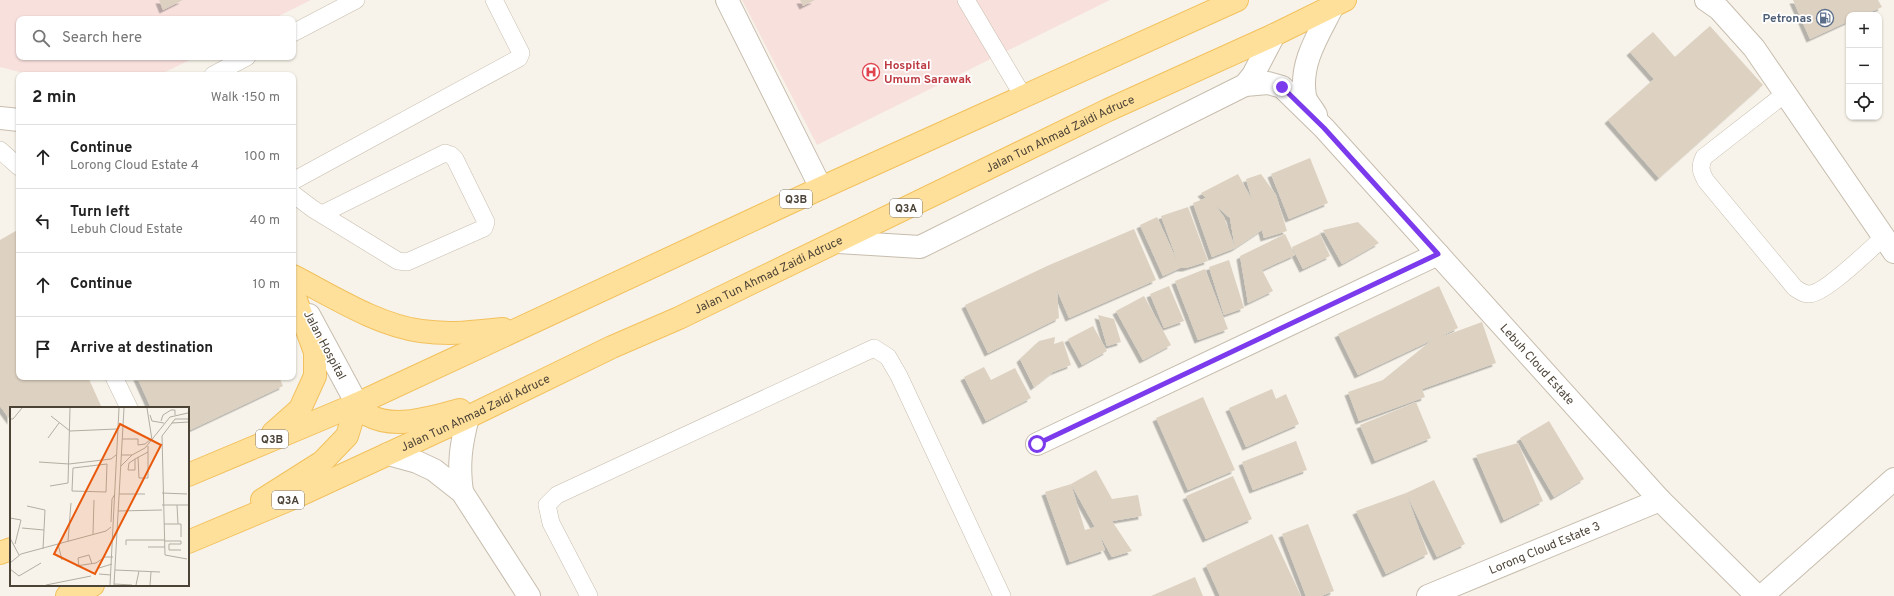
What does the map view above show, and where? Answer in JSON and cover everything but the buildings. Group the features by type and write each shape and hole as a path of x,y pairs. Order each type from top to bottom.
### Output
{"main road":[{"name":"Q3B","path":"189,475 357,404 821,188 1237,0"},
{"name":"Jalan Tun Ahmad Zaidi Adruce","path":"189,542 293,498 468,417 838,242 1108,110 1274,35 1339,3"},
{"path":"296,278 380,320 420,331 461,334 520,327"},
{"path":"260,444 300,409 315,376 315,352 296,300"},
{"path":"357,404 367,415 388,422 422,420 463,409 543,381"},
{"path":"209,533 322,462 347,436 357,404"},
{"path":"0,553 10,549"}],"street":[{"path":"727,0 821,188"},
{"path":"1706,0 1719,9 1754,48 1889,245"},
{"path":"1324,128 1305,97 1305,70 1309,53 1339,3"},
{"path":"1245,85 1253,75 1274,35"},
{"path":"838,242 920,247 1245,85 1268,83 1282,87 1324,128"},
{"path":"0,118 16,120"},
{"name":"Lebuh Cloud Estate","path":"1324,128 1660,500 1757,596"},
{"path":"1037,444 1438,254"},
{"name":"Jalan Hospital","path":"296,292 357,404"},
{"path":"462,492 459,473 460,452 468,417"},
{"path":"388,454 417,462 434,470 462,492 529,596"},
{"path":"1762,596 1894,479"},
{"name":"Lorong Cloud Estate 3","path":"1428,596 1660,500"}],"lane":[{"path":"296,31 356,0"},
{"path":"296,179 519,58 521,53 494,0"},
{"path":"966,0 1023,96"},
{"path":"219,72 241,60"},
{"path":"1786,93 1704,157 1701,164 1701,172 1706,181 1802,293 1810,294 1832,282 1889,245"},
{"path":"0,150 16,164"},
{"path":"296,196 322,214 398,261 408,262 484,228 486,222 456,159 451,154 445,153 322,214"},
{"path":"589,596 551,522 547,505 556,495 874,348 888,357 899,376 1002,596"},
{"path":"115,380 129,407"}],"shaded area":[{"path":"0,0 311,0 279,16 16,16 16,60 190,60 165,72 19,72 0,67"},
{"name":"Hospital Umum Sarawak","path":"742,0 1110,0 817,145"}],"place":[{"name":"Petronas","path":"1825,18"},
{"name":"Hospital Umum Sarawak","path":"871,72"}],"route":[{"path":"1037,444 1438,254 1324,128 1282,87"}]}
